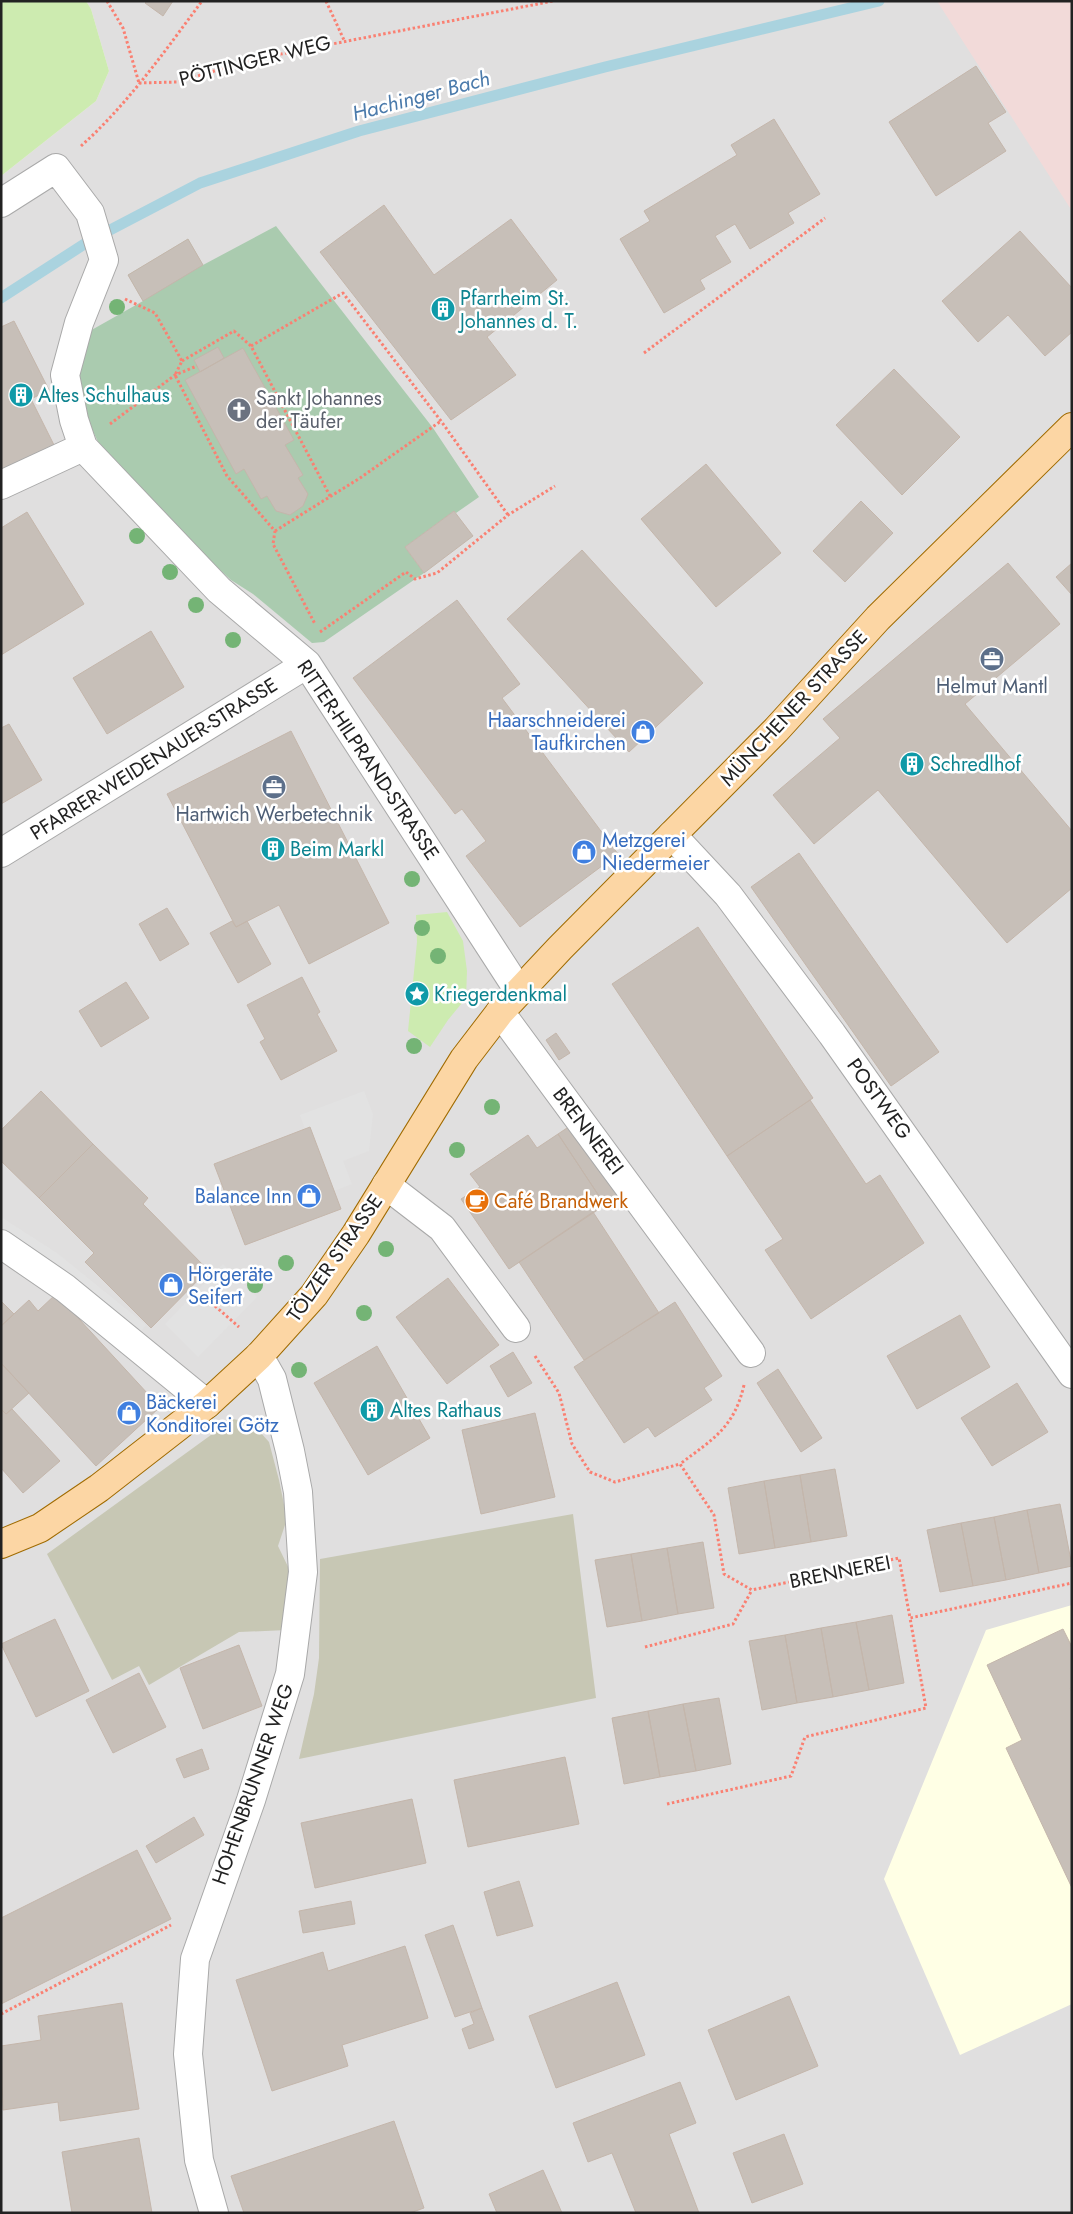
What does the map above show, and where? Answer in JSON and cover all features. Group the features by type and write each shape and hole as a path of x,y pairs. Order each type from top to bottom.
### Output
{"main road":[{"name":"MÜNCHENER STRASSE","path":"519,991 776,730 878,618 1072,427"},
{"name":"TÖLZER STRASSE","path":"1,1544 40,1528 99,1488 207,1404 260,1356 314,1295 356,1234 464,1059 500,1012 519,991"}],"street":[{"path":"1,204 56,168"},
{"name":"RITTER-HILPRAND-STRASSE","path":"56,168 90,213 104,260 80,323 65,375 74,420 83,447 219,590 307,664 519,991"},
{"path":"1,485 83,447"},
{"name":"PFARRER-WEIDENAUER-STRASSE","path":"1,853 307,664"},
{"name":"POSTWEG","path":"672,834 728,896 832,1034 1072,1374"},
{"name":"BRENNEREI","path":"500,1012 751,1353"},
{"path":"386,1185 442,1228 516,1328"},
{"path":"1,1244 65,1288 207,1404"},
{"name":"HOHENBRUNNER WEG","path":"214,2213 199,2160 188,2054 195,1959 213,1903 251,1800 290,1674 303,1572 298,1492 290,1451 272,1379 260,1356"}],"path":[{"path":"107,1 123,28 139,83"},
{"path":"56,168 96,133 139,83 202,1"},
{"path":"326,1 344,40"},
{"path":"530,7 536,1"},
{"name":"PÖTTINGER WEG","path":"139,83 178,82 250,60 344,40 530,7 553,1"},
{"path":"644,353 824,218"},
{"path":"94,287 155,313 182,361"},
{"path":"251,346 343,293 441,421 508,515"},
{"path":"175,375 182,361 234,331 251,346 330,496"},
{"path":"83,447 94,436 175,375 197,366"},
{"path":"175,375 226,476 276,531"},
{"path":"307,664 324,642 273,544 276,531 441,421"},
{"path":"319,633 406,572 415,579 437,573 508,515 555,486"},
{"path":"215,1306 238,1326"},
{"path":"516,1328 559,1393 572,1444 590,1472 615,1482 680,1464 724,1430 739,1405 751,1353"},
{"path":"645,1647 733,1624 752,1590 724,1574 714,1515 680,1464"},
{"name":"BRENNEREI","path":"667,1804 791,1776 805,1737 926,1708 899,1558 752,1590"},
{"path":"910,1618 1072,1583"},
{"path":"1,2014 213,1903"}],"shaded area":[{"path":"86,1 1072,1 1072,2213 1,2213 1,176 96,101 109,71 91,9"},
{"path":"937,1 1072,1 1072,211"},
{"path":"276,226 433,428 479,497 456,513 454,511 405,547 424,573 324,642 312,643 253,594 231,580 159,513 100,445 87,416 79,381 78,362 88,332 143,301 128,275 188,239 203,265"},
{"path":"364,1091 373,1114 369,1151 343,1161 352,1184 334,1191 310,1128 305,1129 300,1115"},
{"path":"1,1217 57,1253 146,1325 139,1334 50,1262 1,1229"},
{"path":"223,1264 257,1297 198,1357 165,1324"},
{"path":"233,1419 252,1423 269,1442 279,1480 287,1519 278,1546 292,1575 287,1630 239,1632 149,1685 139,1666 112,1680 47,1554"},
{"path":"573,1514 596,1698 299,1759 314,1694 319,1658 320,1559"},
{"path":"1072,1605 1072,2004 960,2055 884,1879 986,1630"}],"green space":[{"path":"1,1 86,1 91,9 109,71 96,101 1,176"},
{"path":"447,912 463,941 467,971 466,998 430,1047 408,1031 417,942 416,915"}],"building":[{"path":"147,1 173,1 163,16 145,3"},
{"path":"976,66 1006,112 988,123 1006,151 936,196 889,122"},
{"path":"774,119 820,194 788,213 794,223 750,249 735,224 715,236 731,262 700,280 705,289 664,313 620,239 650,221 644,211 737,155 731,145"},
{"name":"Pfarrheim St. Johannes d. T.","path":"384,205 434,275 511,219 557,280 487,337 516,375 451,420 320,252"},
{"path":"1020,231 1072,288 1072,332 1045,356 1008,315 978,342 942,301"},
{"path":"188,239 203,265 143,301 128,275"},
{"name":"Altes Schulhaus","path":"14,321 49,390 31,399 54,445 1,472 1,327"},
{"path":"218,347 224,358 200,372 194,360"},
{"name":"Sankt Johannes der Täufer","path":"243,348 294,440 285,445 303,475 298,478 308,494 303,506 290,515 276,511 267,496 261,499 244,469 236,474 185,380"},
{"path":"894,369 960,437 902,495 836,425"},
{"path":"706,464 781,553 716,607 641,519"},
{"path":"861,501 893,533 845,582 813,551"},
{"path":"454,511 473,536 424,573 405,547"},
{"path":"27,512 84,604 1,655 1,528"},
{"path":"582,550 703,683 629,752 507,619"},
{"name":"Schredlhof","path":"1008,563 1060,624 965,704 1072,831 1072,888 1007,943 878,790 814,844 773,795 840,738 823,719"},
{"path":"1072,563 1072,595 1056,577"},
{"path":"457,600 520,684 502,698 618,854 520,927 466,856 486,841 462,809 455,814 353,678"},
{"path":"151,631 184,687 107,734 73,678"},
{"path":"9,724 42,780 1,804 1,728"},
{"name":"Beim Markl","path":"291,731 389,923 309,964 279,905 236,927 167,794"},
{"path":"799,853 939,1052 891,1086 751,887"},
{"path":"167,908 189,944 160,961 139,924"},
{"path":"232,921 236,927 247,921 271,964 238,983 210,933"},
{"path":"698,927 813,1098 727,1156 612,984"},
{"path":"302,977 320,1012 317,1014 337,1051 281,1080 260,1042 265,1039 247,1005"},
{"path":"126,982 149,1018 101,1047 79,1011"},
{"path":"556,1033 570,1053 559,1060 546,1040"},
{"path":"41,1091 93,1144 39,1198 1,1161 1,1130"},
{"path":"810,1100 866,1184 880,1175 924,1243 811,1319 765,1250 783,1239 727,1156"},
{"path":"573,1124 620,1194 605,1205 558,1134"},
{"path":"310,1127 341,1209 245,1245 214,1164"},
{"path":"558,1134 605,1205 509,1269 461,1199 480,1187 470,1174 528,1135 537,1148"},
{"path":"93,1144 148,1198 143,1204 208,1270 151,1328 85,1262 94,1253 39,1198"},
{"path":"593,1212 659,1313 584,1360 519,1262"},
{"path":"448,1278 499,1345 447,1384 396,1317"},
{"path":"56,1294 160,1407 96,1466 1,1363 1,1326 29,1300 38,1311"},
{"path":"1,1301 14,1314 1,1326"},
{"path":"675,1302 722,1376 704,1388 712,1400 655,1437 648,1427 624,1443 574,1367"},
{"path":"960,1315 990,1367 917,1409 887,1356"},
{"name":"Altes Rathaus","path":"377,1346 430,1438 368,1475 314,1383"},
{"path":"513,1352 532,1383 508,1397 490,1366"},
{"path":"1,1363 29,1393 6,1414 1,1409"},
{"path":"778,1369 822,1438 801,1452 757,1383"},
{"path":"1017,1383 1048,1432 992,1466 961,1418"},
{"path":"1,1409 6,1414 12,1409 60,1461 23,1493 1,1468"},
{"path":"535,1413 555,1497 481,1514 462,1430"},
{"path":"835,1469 847,1536 811,1542 800,1475"},
{"path":"800,1475 811,1542 775,1548 764,1481"},
{"path":"764,1481 775,1548 739,1554 728,1488"},
{"path":"1060,1504 1072,1566 1039,1573 1027,1510"},
{"path":"1027,1510 1039,1573 1006,1580 994,1517"},
{"path":"994,1517 1006,1580 973,1586 961,1523"},
{"path":"961,1523 973,1586 940,1592 927,1530"},
{"path":"703,1542 714,1608 678,1614 667,1548"},
{"path":"667,1548 678,1614 642,1621 631,1554"},
{"path":"631,1554 642,1621 607,1627 595,1560"},
{"path":"892,1615 904,1683 869,1690 856,1622"},
{"path":"55,1619 89,1691 36,1717 1,1644"},
{"path":"856,1622 869,1690 833,1697 821,1628"},
{"path":"821,1628 833,1697 797,1703 785,1635"},
{"path":"1063,1629 1072,1647 1072,1687 1070,1688 1072,1692 1072,1888 1006,1748 1022,1740 987,1665"},
{"path":"785,1635 797,1703 762,1710 749,1641"},
{"path":"239,1645 262,1706 203,1729 180,1668"},
{"path":"139,1673 166,1727 113,1753 86,1700"},
{"path":"719,1698 731,1764 696,1771 683,1704"},
{"path":"683,1704 696,1771 660,1777 648,1711"},
{"path":"648,1711 660,1777 624,1784 612,1718"},
{"path":"202,1749 209,1769 184,1778 176,1759"},
{"path":"565,1757 579,1824 468,1847 454,1780"},
{"path":"412,1799 426,1863 315,1888 301,1823"},
{"path":"194,1817 204,1835 156,1863 146,1846"},
{"path":"137,1850 171,1919 1,2004 1,1918"},
{"path":"519,1881 533,1926 497,1936 484,1892"},
{"path":"351,1901 355,1924 303,1933 299,1911"},
{"path":"453,1925 482,2008 455,2017 425,1935"},
{"path":"405,1946 428,2018 342,2045 348,2066 272,2091 236,1980 323,1952 328,1971"},
{"path":"617,1982 645,2055 556,2088 529,2016"},
{"path":"789,1996 818,2066 736,2100 708,2030"},
{"path":"122,2003 139,2109 60,2121 58,2102 3,2110 1,2046 41,2040 38,2016"},
{"path":"482,2008 494,2040 469,2049 462,2029 474,2024 470,2013"},
{"path":"680,2082 696,2123 669,2134 699,2213 636,2213 612,2153 588,2162 573,2123"},
{"path":"394,2121 424,2208 410,2213 244,2213 231,2176"},
{"path":"784,2134 803,2184 752,2203 733,2153"},
{"path":"139,2138 152,2213 72,2213 62,2152"},
{"path":"543,2170 562,2213 497,2213 489,2194"}],"waterway":[{"name":"Hachinger Bach","path":"1,298 89,241 200,183 359,131 605,67 879,1"}],"place":[{"name":"Pfarrheim St. Johannes d. T.","path":"443,309"},
{"name":"Altes Schulhaus","path":"21,395"},
{"name":"Sankt Johannes der Täufer","path":"239,410"},
{"name":"Helmut Mantl","path":"992,659"},
{"name":"Haarschneiderei Taufkirchen","path":"643,732"},
{"name":"Schredlhof","path":"912,764"},
{"name":"Hartwich Werbetechnik","path":"274,787"},
{"name":"Beim Markl","path":"273,849"},
{"name":"Metzgerei Niedermeier","path":"584,852"},
{"name":"Kriegerdenkmal","path":"417,994"},
{"name":"Balance Inn","path":"309,1196"},
{"name":"Café Brandwerk","path":"477,1201"},
{"name":"Hörgeräte Seifert","path":"171,1285"},
{"name":"Altes Rathaus","path":"372,1410"},
{"name":"Bäckerei Konditorei Götz","path":"129,1413"}]}
